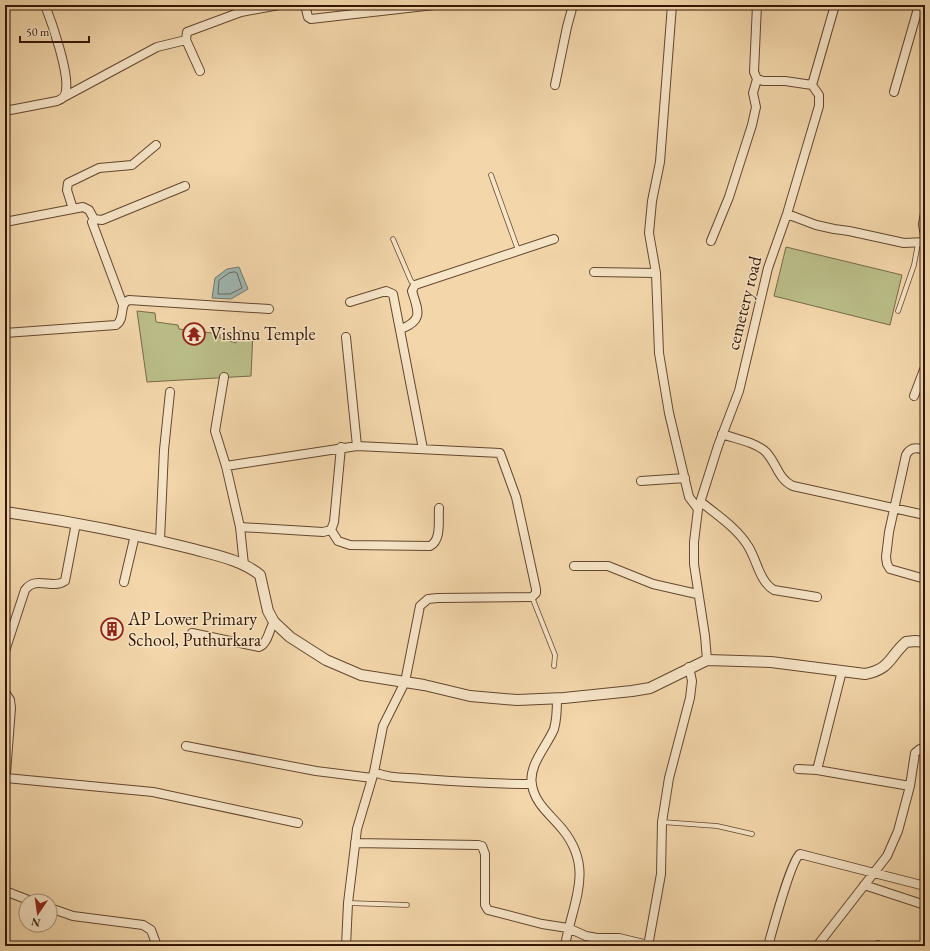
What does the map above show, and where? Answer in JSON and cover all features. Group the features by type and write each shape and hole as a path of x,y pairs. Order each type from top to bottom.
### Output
{"street":[{"path":"45,5 59,48 66,85 64,97"},
{"path":"200,71 186,40 187,32 241,12 279,5"},
{"path":"305,5 308,17 311,19 434,5"},
{"path":"555,85 573,5"},
{"path":"672,5 660,162 652,201 649,232 656,273 659,353 669,413 689,497 741,537 748,547 765,582 769,587 774,590 817,597"},
{"path":"757,5 754,72 757,78 762,81 785,81 812,85 835,5"},
{"path":"894,92 919,5"},
{"path":"5,111 57,101 157,47 186,40"},
{"path":"711,242 729,197 752,125 756,107 753,93 757,78"},
{"name":"cemetery road","path":"707,660 703,618 694,564 694,542 699,506 722,434 739,391 768,268 787,214 819,106 819,95 812,85"},
{"path":"73,209 67,190 68,183 99,168 132,165 156,145"},
{"path":"5,222 73,209 86,208 94,219 102,220 185,186"},
{"path":"925,213 923,224 925,236"},
{"path":"787,214 816,225 834,229 904,243 922,242"},
{"path":"5,334 116,325 120,323 123,305 92,222"},
{"path":"400,329 412,324 417,319 418,314 412,291 416,285 554,239"},
{"path":"594,272 656,273"},
{"path":"350,302 390,291 393,294 406,369 423,448"},
{"path":"123,305 125,301 129,300 269,309"},
{"path":"346,337 357,446"},
{"path":"914,396 925,367"},
{"path":"224,377 215,431 226,466 240,527 244,565"},
{"path":"160,540 164,450 170,392"},
{"path":"722,434 752,444 764,450 770,457 782,480 793,486 925,515"},
{"path":"226,466 341,447 357,446 423,448 500,453 520,509 536,593 532,597 438,598 423,602 417,615 405,682 382,726 373,775 357,829 348,903 346,946"},
{"path":"331,530 334,522 341,447"},
{"path":"925,450 913,448 908,451 906,455 894,507 886,557 887,564 890,569 925,579"},
{"path":"641,481 685,478"},
{"path":"331,530 338,541 350,545 430,546 435,544 437,538 439,508"},
{"path":"5,512 76,523 160,540 218,556 244,565 260,575 265,591 266,603 274,622 290,637 326,660 361,675 405,682 470,696 496,699 557,698 632,691 650,688 689,667 707,660 771,662 866,674 877,672 886,666 906,642 925,642"},
{"path":"5,651 28,585 39,582 61,584 65,581 76,523"},
{"path":"240,527 323,532 331,530"},
{"path":"124,582 135,535"},
{"path":"574,566 608,566 653,584 698,594"},
{"path":"192,633 259,648 266,642 274,622"},
{"path":"355,843 478,845 484,849 486,861 486,908 488,910 542,924 568,928 586,936 597,938 619,938 648,946 661,874 662,822 669,778 690,698 692,681 689,667"},
{"path":"817,770 842,671"},
{"path":"5,692 10,700 11,708 6,782 153,792 298,823"},
{"path":"557,698 554,728 532,772 532,784 541,805 572,843 578,862 580,876 579,895 568,928 565,946"},
{"path":"186,746 316,771 394,778 422,778 462,783 532,784"},
{"path":"817,946 887,856 898,831 910,786 915,753 920,749 925,750"},
{"path":"798,769 817,770 910,786"},
{"path":"768,946 797,856 800,854 925,886"},
{"path":"864,885 925,905"},
{"path":"5,891 18,896"},
{"path":"58,911 73,916 143,925 151,930 157,946"}],"lane":[{"path":"491,175 518,250"},
{"path":"393,239 410,281 416,285"},
{"path":"898,311 922,242"},
{"path":"532,597 555,655 554,666"},
{"path":"662,822 717,826 752,834"},
{"path":"348,903 407,905"}],"green space":[{"path":"786,247 902,275 890,325 774,296"},
{"path":"137,311 155,313 156,322 178,325 179,329 220,334 220,338 236,343 239,331 253,332 251,376 147,382"}],"water":[{"path":"239,267 248,289 231,299 212,298 215,278 227,269"}],"place":[{"name":"Vishnu Temple","path":"194,334"},
{"name":"AP Lower Primary School, Puthurkara","path":"112,629"}]}
